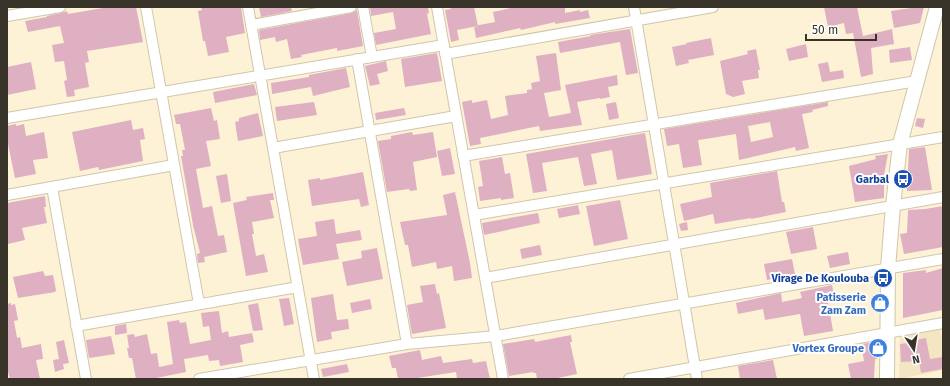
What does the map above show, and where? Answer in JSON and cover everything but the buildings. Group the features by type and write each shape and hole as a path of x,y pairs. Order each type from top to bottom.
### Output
{"main road":[{"path":"887,379 888,268 900,144 937,7"}],"street":[{"path":"7,16 60,7"},
{"path":"146,7 199,304"},
{"path":"248,7 314,379"},
{"path":"251,25 351,7"},
{"path":"363,7 372,57"},
{"path":"437,7 503,379"},
{"path":"634,7 698,379"},
{"path":"7,118 356,59 444,49 713,7"},
{"path":"356,59 407,344"},
{"path":"463,156 917,81"},
{"path":"273,148 456,116"},
{"path":"474,215 943,137"},
{"path":"7,195 174,165"},
{"path":"52,187 86,379"},
{"path":"485,278 943,198"},
{"path":"205,379 407,344 496,336 943,259"},
{"path":"76,326 298,287"},
{"path":"628,379 943,323"}],"shaded area":[{"path":"940,329 943,347 943,370 899,379 900,336"}],"place":[{"name":"Garbal","path":"903,179"},
{"name":"Virage De Koulouba","path":"883,278"},
{"name":"Patisserie Zam Zam","path":"880,303"},
{"name":"Vortex Groupe","path":"878,348"}]}
